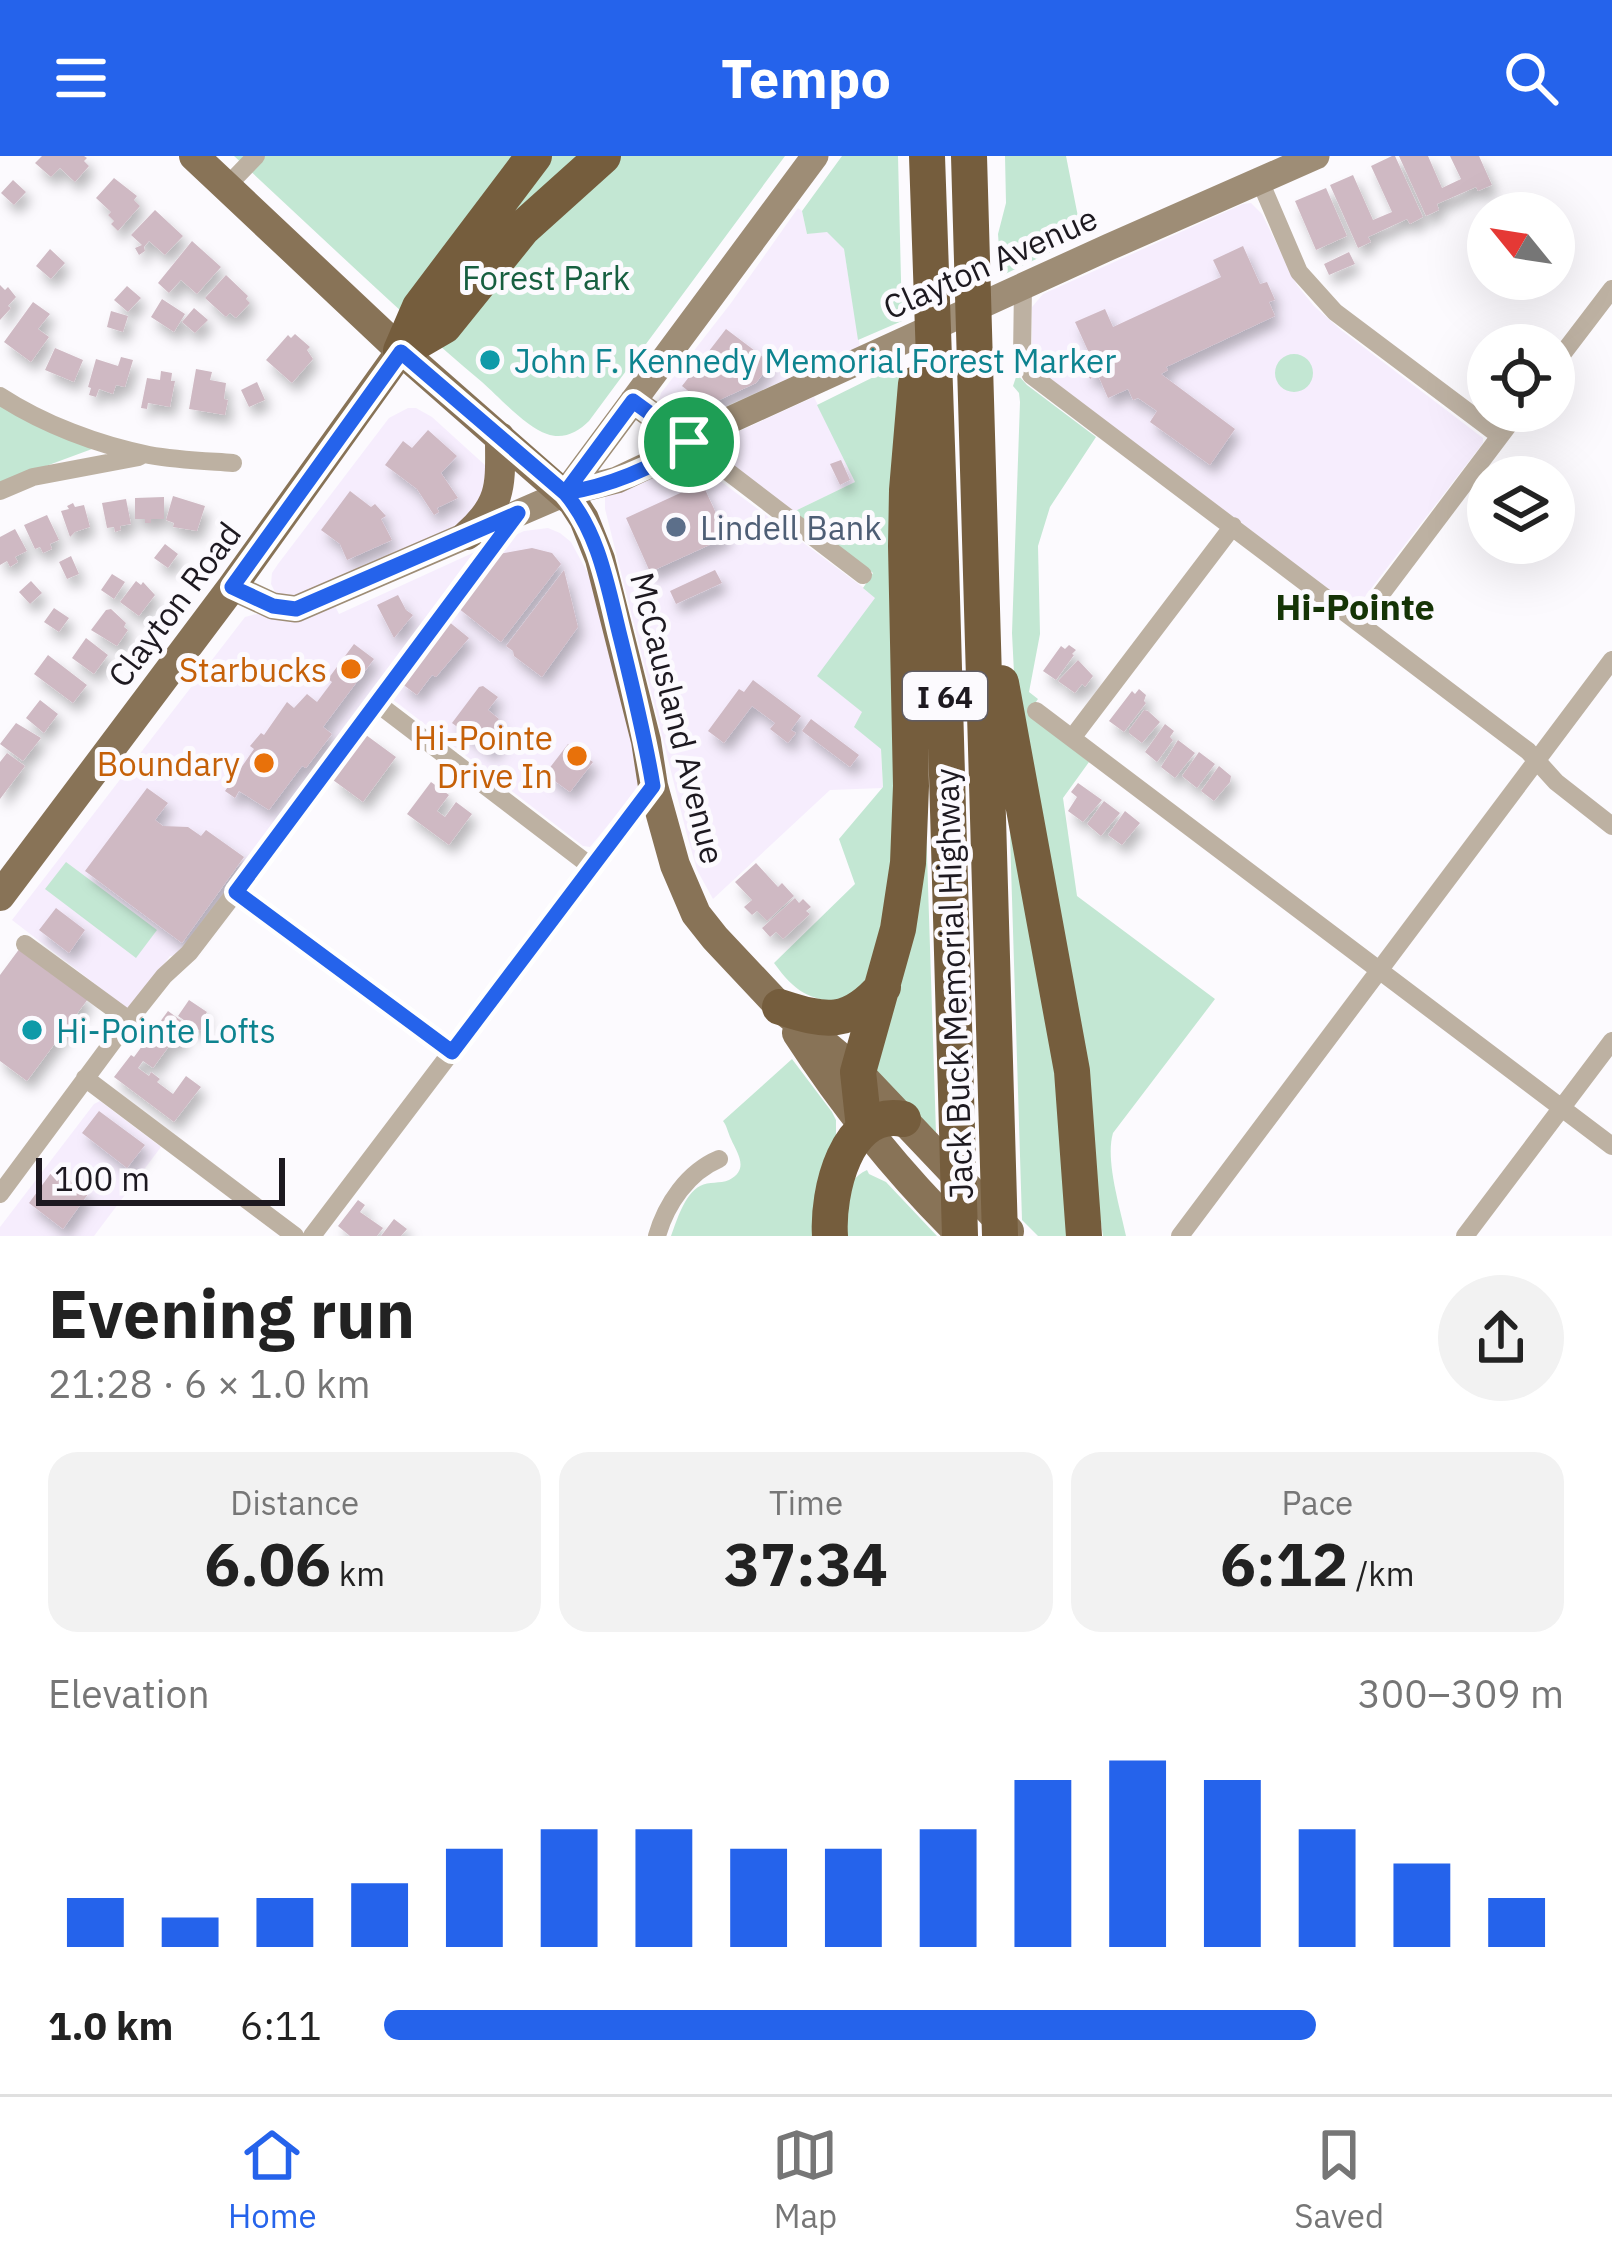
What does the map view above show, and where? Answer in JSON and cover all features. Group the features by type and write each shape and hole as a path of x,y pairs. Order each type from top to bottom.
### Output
{"highway":[{"path":"401,352 419,307 534,156"},
{"path":"401,352 444,326 523,228 602,156"},
{"name":"Jack Buck Memorial Highway","path":"927,156 961,1236"},
{"name":"Jack Buck Memorial Highway","path":"969,156 1000,1236"},
{"path":"864,1128 858,1072 898,929 909,843 908,490 932,261"},
{"path":"982,614 1007,707 1065,1030 1084,1236"},
{"path":"780,1007 820,1018 842,1018 865,1006 883,987"},
{"path":"830,1236 836,1181 851,1146 864,1128 883,1118 903,1119"}],"main road":[{"name":"McCausland Avenue","path":"194,156 401,352 565,493 584,518 600,559 675,865 696,914 780,1007 858,1072 1014,1236"},
{"name":"Clayton Road","path":"0,896 401,352"},
{"path":"467,535 489,514 498,497 500,437"},
{"name":"McCausland Avenue","path":"780,1007 831,1085 894,1166 961,1236"}],"street":[{"path":"227,186 256,156"},
{"path":"565,493 815,156"},
{"name":"Clayton Avenue","path":"232,587 273,606 296,609 565,493 617,480 670,455 708,430 1316,156"},
{"path":"1260,181 1299,272 1316,293 1501,436"},
{"path":"1575,337 1612,289"},
{"path":"1014,290 1022,357 1031,375 1537,759 1556,782 1612,826"},
{"path":"0,397 56,425 150,455 233,464"},
{"path":"633,401 863,575"},
{"path":"1360,622 1504,432"},
{"path":"0,491 33,477 150,455"},
{"path":"0,1194 129,1020 236,892 518,513"},
{"path":"1072,738 1233,526"},
{"path":"1180,1236 1612,660"},
{"path":"378,704 593,868"},
{"path":"1036,711 1612,1146"},
{"path":"313,1236 653,786"},
{"path":"236,892 452,1052"},
{"path":"25,944 129,1020"},
{"path":"1465,1236 1612,1041"},
{"path":"85,1078 296,1236"},
{"path":"654,1233 684,1185 719,1159"}],"shaded area":[{"path":"1251,203 1262,214 1297,285 1314,306 1467,426 1467,432 1483,438 1357,607 1037,369 1032,357 1032,307 1043,294"},
{"path":"798,208 807,234 827,231 844,249 860,347 685,424 657,406 661,393"},
{"path":"814,397 855,482 793,512 714,452 714,447"},
{"path":"408,408 432,417 486,466 480,515 293,600 275,592 272,573 278,564 389,418"},
{"path":"688,457 876,597 862,712 881,749 883,788 830,790 713,899 697,870 687,835 605,509 608,493"},
{"path":"548,528 571,542 591,579 641,776 636,791 590,847 392,699 393,691 509,538"},
{"path":"480,553 180,955 170,956 129,1010 12,920 245,617 334,604 339,614"},
{"path":"100,1101 161,1147 94,1236 0,1236 0,1227"}],"green space":[{"name":"Forest Park","path":"234,156 785,156 589,421 559,436 539,430 513,411"},
{"path":"842,156 898,156 902,321 858,340 844,249 827,232 807,234 802,211"},
{"path":"1005,156 1066,156 1082,237 1001,276 998,234 1006,203"},
{"path":"1294,354 1307,360 1313,373 1307,386 1294,392 1281,386 1275,373 1281,360"},
{"path":"904,362 895,481 899,762 892,880 873,974 843,1004 803,993 774,963 855,884 839,839 883,787 881,749 854,727 862,712 817,676 875,598 863,588 873,573 793,512 855,482 817,405"},
{"path":"1017,374 1096,437 1050,507 1038,546 1040,634 1029,692 1038,699 1028,713 1089,762 1063,798 1077,896 1215,999 1113,1133 1112,1170 1126,1236 1103,1236 1014,673 1020,402 1013,386"},
{"path":"0,402 92,449 0,483"},
{"path":"1009,802 1052,1017 1072,1236 1038,1236 1022,1220"},
{"path":"926,824 936,1133 872,1067"},
{"path":"66,862 157,930 136,958 45,889"},
{"path":"792,1059 836,1120 817,1236 671,1236 694,1190 729,1180 739,1171 739,1155 723,1121"},
{"path":"867,1170 886,1182 937,1236 839,1236 848,1189"}],"building":[{"path":"42,156 84,156 89,166 75,182 60,168 51,177 35,163"},
{"path":"1392,156 1423,217 1368,237 1371,242 1358,248 1330,185 1353,175 1373,220 1392,212 1371,166"},
{"path":"1399,156 1428,156 1442,188 1461,179 1450,156 1479,156 1492,185 1437,204 1439,210 1426,216"},
{"path":"114,178 137,196 134,200 140,206 118,231 111,224 111,212 96,198"},
{"path":"13,180 26,192 14,205 1,193"},
{"path":"1326,188 1347,236 1316,250 1295,201"},
{"path":"155,210 183,236 165,255 149,241 139,255 135,248 142,245 131,235"},
{"path":"192,241 221,267 197,294 181,280 169,293 158,283"},
{"path":"1243,246 1260,284 1267,282 1275,300 1269,302 1275,316 1166,367 1161,374 1235,429 1210,465 1150,422 1157,411 1138,398 1133,400 1128,389 1108,398 1098,375 1090,379 1085,368 1094,364 1075,322 1105,309 1113,327 1221,277 1213,260"},
{"path":"50,249 65,263 51,279 36,266"},
{"path":"1349,252 1355,264 1329,275 1324,264"},
{"path":"226,275 250,303 236,318 230,313 226,317 205,298"},
{"path":"0,285 16,297 0,320"},
{"path":"127,286 141,298 128,312 114,300"},
{"path":"162,299 185,314 174,332 151,317"},
{"path":"33,302 50,314 38,329 49,337 31,362 4,342"},
{"path":"194,308 208,320 195,333 182,322"},
{"path":"111,311 128,316 123,332 107,327"},
{"path":"726,329 771,363 756,383 715,402 710,399 706,405 682,386"},
{"path":"295,334 310,347 307,350 313,359 292,383 266,360 288,335"},
{"path":"55,348 83,360 74,382 45,370"},
{"path":"121,357 133,360 125,387 116,385 113,394 99,389 96,397 89,395 96,359 118,366"},
{"path":"196,369 212,372 210,380 226,383 225,415 189,409"},
{"path":"161,371 172,373 171,381 175,381 170,407 148,403 147,409 141,408 147,378 160,380"},
{"path":"257,382 265,400 249,407 241,390"},
{"path":"428,430 457,456 441,473 458,498 437,508 434,515 417,489 385,465 403,441 412,448"},
{"path":"841,460 850,480 840,485 830,464"},
{"name":"Lindell Bank","path":"702,483 727,537 650,572 626,518"},
{"path":"350,491 386,516 381,519 392,540 347,560 340,544 321,530"},
{"path":"173,496 205,506 197,531 173,527 166,520"},
{"path":"164,497 164,519 145,523 145,519 135,519 135,498"},
{"path":"126,499 131,524 115,532 114,527 107,528 102,503"},
{"path":"73,503 84,505 90,527 70,537 61,511"},
{"path":"47,515 59,540 43,553 40,547 35,549 24,525"},
{"path":"15,529 27,551 15,557 18,562 10,567 7,561 0,565 0,537"},
{"path":"165,544 178,554 168,568 154,558"},
{"path":"532,548 552,553 561,564 501,642 458,608 499,554"},
{"path":"71,556 79,574 67,579 59,562"},
{"path":"564,570 578,627 542,677 506,646"},
{"path":"715,570 722,583 676,604 670,591"},
{"path":"112,574 125,582 114,599 101,590"},
{"path":"31,581 42,593 30,604 19,592"},
{"path":"136,581 155,595 139,616 120,602"},
{"path":"398,595 413,615 394,638 377,605"},
{"path":"54,608 69,618 59,632 44,622"},
{"path":"111,609 128,630 117,646 91,630"},
{"path":"448,621 469,638 417,695 401,683"},
{"path":"86,638 108,655 94,674 72,658"},
{"path":"354,644 374,659 323,727 332,734 306,768 302,766 269,810 239,791 235,798 225,791 254,749 250,746 264,735 287,702 294,708 307,694 317,702"},
{"path":"1061,646 1076,650 1056,680 1043,671"},
{"path":"48,655 87,685 73,703 34,674"},
{"path":"1078,660 1093,676 1075,693 1058,681"},
{"path":"753,680 801,716 788,743 770,729 775,723 752,706 724,743 708,731 739,689 744,692"},
{"path":"483,686 498,697 488,710 503,730 491,752 452,723"},
{"path":"1139,689 1146,703 1124,732 1109,721 1132,691 1135,694"},
{"path":"40,700 58,714 44,733 26,718"},
{"path":"1144,710 1160,722 1142,743 1129,730"},
{"path":"811,719 859,755 850,767 802,731"},
{"path":"16,723 41,738 23,761 0,744"},
{"path":"1165,724 1174,731 1173,740 1157,762 1145,752"},
{"path":"366,735 396,757 363,802 333,780"},
{"path":"1178,740 1195,753 1175,778 1161,767"},
{"path":"568,744 593,762 570,792 545,774"},
{"path":"1199,752 1215,764 1197,788 1182,776"},
{"path":"7,753 25,766 0,799 0,762"},
{"path":"1219,766 1231,776 1214,801 1201,791"},
{"path":"431,782 449,795 437,811 445,817 456,802 472,814 449,845 407,814"},
{"path":"1078,783 1102,800 1083,822 1068,811 1077,797 1071,792"},
{"path":"147,788 168,803 155,820 163,826 188,827 201,836 206,830 244,857 182,943 85,871"},
{"path":"1104,801 1120,813 1101,836 1087,824"},
{"path":"1125,811 1140,823 1122,845 1108,835"},
{"path":"756,863 778,887 782,883 794,896 767,921 744,907 752,900 735,882"},
{"path":"795,898 811,907 806,911 810,914 783,939 776,932 770,937 762,928"},
{"path":"56,908 85,930 69,953 39,930"},
{"name":"Hi-Pointe Lofts","path":"20,948 88,999 27,1081 0,1061 0,975"},
{"path":"189,1000 207,1012 200,1031 178,1016"},
{"path":"168,1011 187,1025 181,1033 185,1036 177,1045 172,1042 153,1068 143,1061 138,1068 149,1076 151,1072 173,1094 186,1076 201,1087 174,1122 114,1077"},
{"path":"99,1111 145,1145 127,1168 82,1133"},
{"path":"54,1169 88,1194 63,1229 29,1203"},
{"path":"358,1200 365,1205 360,1212 383,1228 377,1236 350,1236 338,1226"},
{"path":"394,1219 407,1229 401,1236 381,1236"}],"place":[{"name":"John F. Kennedy Memorial Forest Marker","path":"490,360"},
{"name":"Lindell Bank","path":"676,527"},
{"name":"Starbucks","path":"351,669"},
{"name":"Hi-Pointe Drive In","path":"577,756"},
{"name":"Boundary","path":"264,763"},
{"name":"Hi-Pointe Lofts","path":"32,1030"}],"district":[{"name":"Hi-Pointe","path":"1355,606"}],"route":[{"path":"689,442 617,480 565,493 401,352 232,587 273,606 296,609 518,513 236,892 452,1052 653,786 600,559 584,518 565,493 633,401 689,442"}]}
